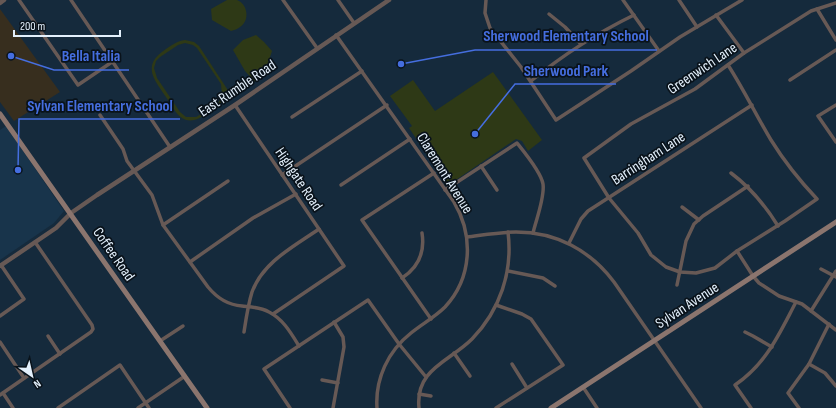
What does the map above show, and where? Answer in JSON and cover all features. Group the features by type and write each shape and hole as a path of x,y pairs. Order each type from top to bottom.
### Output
{"main road":[{"name":"Coffee Road","path":"0,114 207,408"},
{"name":"Sylvan Avenue","path":"551,408 836,222"}],"street":[{"path":"0,3 4,0"},
{"path":"19,0 78,85 112,62"},
{"path":"71,0 170,147"},
{"path":"283,0 317,48"},
{"path":"338,0 354,23"},
{"name":"East Rumble Road","path":"1,265 56,228 71,213 134,170 235,105 389,0"},
{"path":"486,0 486,18 494,32 531,81 556,120 659,51 739,1"},
{"path":"623,0 659,51"},
{"path":"679,0 697,27"},
{"name":"Greenwich Lane","path":"609,198 584,158 631,124 689,93 744,53 817,8 836,3"},
{"path":"817,8 836,40"},
{"path":"548,14 565,27 581,44"},
{"path":"531,81 581,44 634,15"},
{"path":"716,15 744,53"},
{"name":"Claremont Avenue","path":"336,35 434,173 460,214 467,237 467,262 459,287 444,308 399,344 388,360 381,377 377,395 377,408"},
{"path":"790,80 836,50"},
{"path":"609,198 624,215 655,259 666,267 680,272 696,273 715,268 737,251 778,226 817,198 797,176 778,151 728,66"},
{"path":"292,117 362,71"},
{"name":"Highgate Road","path":"235,105 344,266 272,314"},
{"path":"282,175 386,105"},
{"name":"Barringham Lane","path":"569,243 584,215 752,105"},
{"path":"836,105 818,116 836,142"},
{"path":"100,115 123,149 128,161 152,195 163,225 208,287 216,296 229,303 262,309 272,314 286,326 299,346"},
{"path":"341,185 410,139"},
{"path":"445,190 517,143 540,176 543,183 543,191 533,233"},
{"path":"482,166 497,190"},
{"path":"431,319 362,220 434,173"},
{"path":"731,173 748,186 762,201 778,226"},
{"path":"163,225 228,181"},
{"path":"677,286 688,235 699,220 748,186"},
{"path":"190,262 253,218 296,194"},
{"path":"682,207 699,220"},
{"path":"244,332 248,307 254,288 267,267 319,229"},
{"path":"419,408 419,394 426,377 435,367 478,333 496,305 503,289 508,271 510,250 508,232"},
{"path":"467,237 508,232 533,233 553,237 569,243 586,253 607,272 700,407 695,408"},
{"path":"402,278 413,270 419,260 423,246 422,233"},
{"path":"13,408 1,394 60,354 93,329 92,325 35,242"},
{"path":"737,251 753,276 769,290 779,296 796,302 811,311 836,330"},
{"path":"0,316 24,299 1,265"},
{"path":"821,268 835,276"},
{"path":"508,271 543,278 555,286"},
{"path":"811,311 835,276 836,271"},
{"path":"290,408 264,369 368,300 399,344 426,377"},
{"path":"751,408 736,385 756,368 772,347 796,302"},
{"path":"496,305 522,314 531,319 563,365 496,408"},
{"path":"333,408 344,342 334,322"},
{"path":"799,408 788,393 809,364 829,324"},
{"path":"160,341 183,326"},
{"path":"746,332 772,347"},
{"path":"48,336 60,354"},
{"path":"0,342 24,378"},
{"path":"454,353 470,376"},
{"path":"512,364 527,388"},
{"path":"809,364 825,374 836,386"},
{"path":"58,408 120,366 149,408"},
{"path":"138,408 185,376"},
{"path":"322,380 338,383"},
{"path":"583,387 597,408"},
{"path":"419,394 431,396"}],"shaded area":[{"path":"0,9 60,92 14,121 0,102"},
{"path":"6,126 64,211 54,223 0,260 0,130"}],"green space":[{"path":"227,0 237,0 241,2 244,5 246,13 243,24 231,31 212,20 211,9"},
{"path":"256,35 272,51 268,63 255,82 245,71 233,50 243,40"},
{"path":"185,40 194,42 199,46 233,98 231,99 226,92 222,102 195,120 183,119 178,114 155,80 152,73 154,61 158,55 177,42","holes":["185,43 193,45 197,48 221,84 222,95 221,99 216,105 196,117 186,117 180,112 157,78 154,68 156,61 160,57 178,45"]},
{"path":"493,72 542,140 528,151 522,141 516,139 450,184 447,184 409,128 412,126 390,96 413,80 435,111"}],"place":[{"name":"Bella Italia","path":"11,56"},
{"name":"Sherwood Elementary School","path":"401,64"},
{"name":"Sherwood Park","path":"475,134"},
{"name":"Sylvan Elementary School","path":"18,170"}]}
